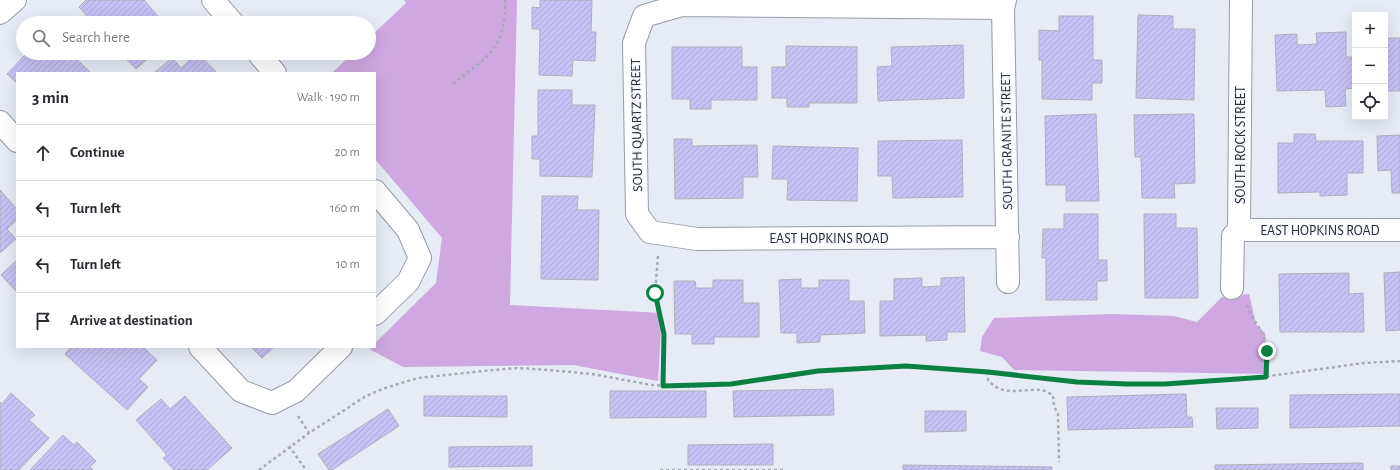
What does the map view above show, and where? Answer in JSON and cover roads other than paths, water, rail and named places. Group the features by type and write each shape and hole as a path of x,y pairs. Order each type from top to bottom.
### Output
{"street":[{"path":"0,13 15,0"},
{"path":"213,0 227,16"},
{"name":"SOUTH ROCK STREET","path":"1232,288 1233,236 1239,230 1240,0"},
{"name":"SOUTH QUARTZ STREET","path":"650,232 637,214 634,43 644,16 682,5 1004,4"},
{"name":"SOUTH GRANITE STREET","path":"1004,4 1008,282"},
{"path":"264,60 274,72"},
{"path":"0,122 16,140"},
{"path":"376,192 408,230 420,258 408,282 376,313"},
{"name":"EAST HOPKINS ROAD","path":"1239,230 1400,230"},
{"name":"EAST HOPKINS ROAD","path":"650,232 697,239 1008,237"},
{"path":"201,348 241,390 272,403 296,390 340,348"}]}
